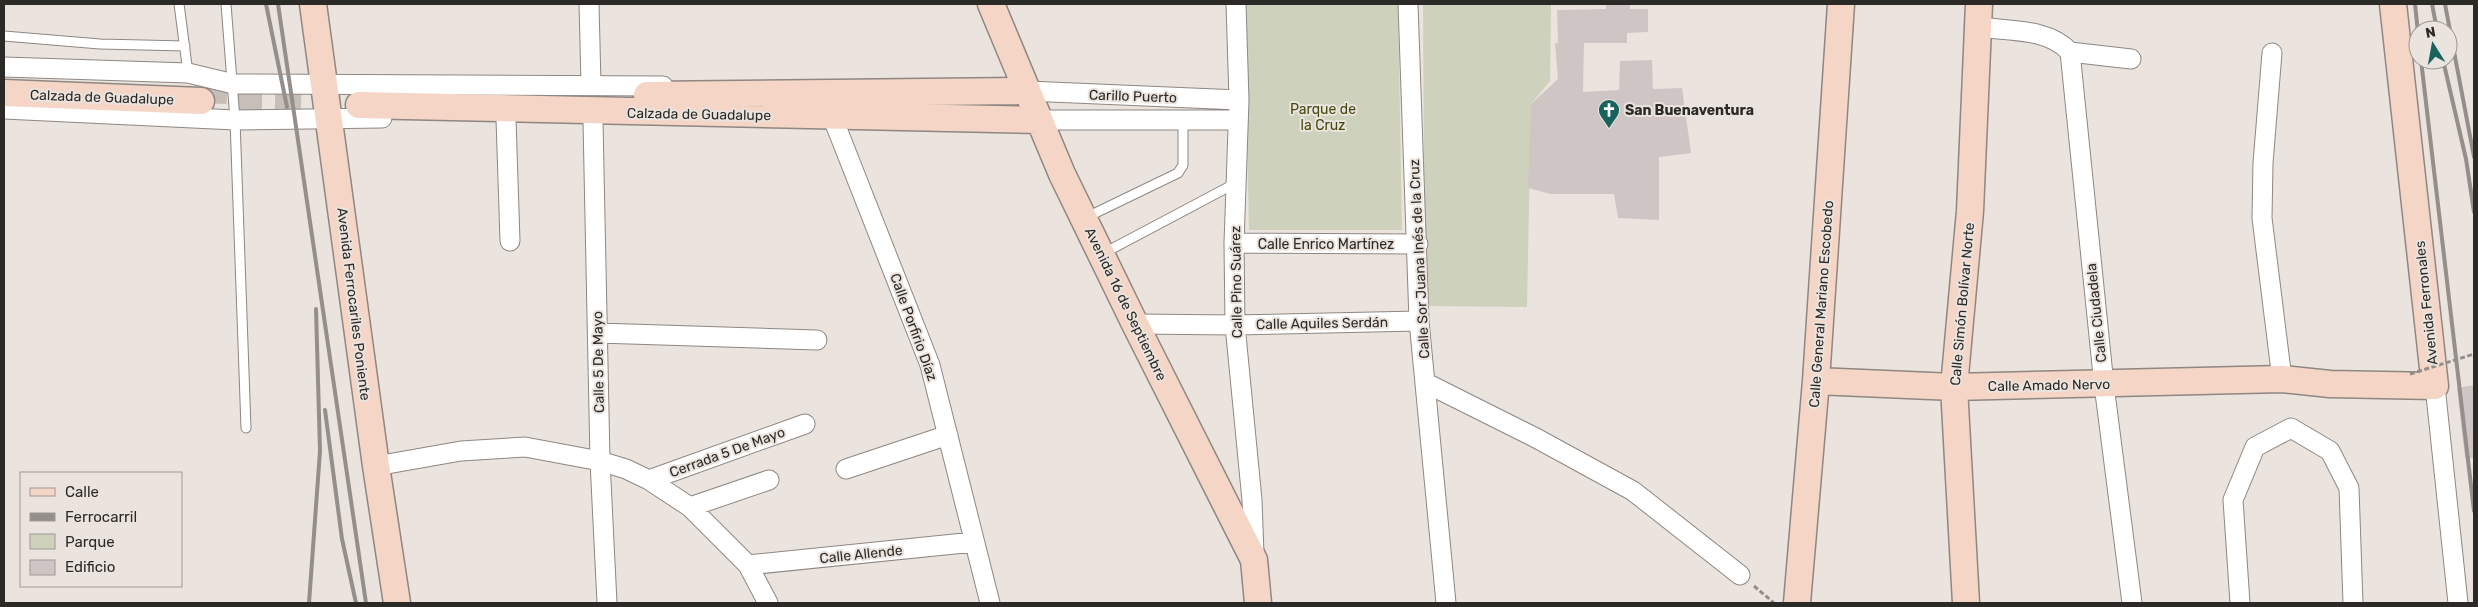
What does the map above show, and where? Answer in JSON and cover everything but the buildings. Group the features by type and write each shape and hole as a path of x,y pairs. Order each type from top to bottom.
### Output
{"main road":[{"name":"Avenida Ferrocariles Poniente","path":"313,4 330,117 376,466 397,603"},
{"name":"Avenida 16 de Septiembre","path":"991,4 1038,120 1101,255 1254,560 1258,603"},
{"name":"Calle General Mariano Escobedo","path":"1797,603 1816,381 1841,4"},
{"name":"Avenida Ferronales","path":"2393,4 2435,386"},
{"name":"Calle Simón Bolívar Norte","path":"1966,603 1954,386 1970,211 1978,15"},
{"name":"Calzada de Guadalupe","path":"4,80 196,88"},
{"name":"Calzada de Guadalupe","path":"4,93 196,88"},
{"name":"Calzada de Guadalupe","path":"359,100 763,104 1027,91"},
{"name":"Calzada de Guadalupe","path":"763,104 832,116 1038,120"},
{"name":"Calle Amado Nervo","path":"1816,381 1954,386 2104,385 2282,379 2330,384 2435,386"}],"street":[{"path":"589,4 591,85"},
{"name":"Calle Pino Suárez","path":"1236,4 1239,100 1234,243 1235,325 1252,500 1254,560"},
{"name":"Calle Sor Juana Inés de la Cruz","path":"1408,4 1418,244 1419,320 1446,603"},
{"path":"1978,15 2048,36 2060,42 2070,52 2131,59"},
{"name":"Calle Ciudadela","path":"2070,52 2104,385 2132,603"},
{"path":"2272,53 2263,163 2262,218 2282,379"},
{"path":"4,67 196,88 234,84 740,87 763,104 735,124 330,117 236,120 4,109"},
{"name":"Carillo Puerto","path":"1027,91 1239,100"},
{"name":"Calle Porfirio Díaz","path":"832,116 930,365 990,603"},
{"path":"506,119 510,241"},
{"name":"Carillo Puerto","path":"1038,120 1238,120"},
{"name":"Calle 5 De Mayo","path":"593,121 600,461 607,603"},
{"name":"Calle Enrico Martínez","path":"1234,243 1418,244"},
{"name":"Calle Aquiles Serdán","path":"1134,324 1235,325 1419,320"},
{"path":"598,333 817,340"},
{"path":"1426,383 1536,438 1632,491 1740,575"},
{"name":"Avenida Ferronales","path":"2435,386 2458,603"},
{"name":"Cerrada 5 De Mayo","path":"649,480 805,424"},
{"path":"2240,603 2233,500 2255,447 2291,428 2330,451 2349,488 2353,603"},
{"path":"846,469 948,435"},
{"path":"376,466 461,451 525,447 600,461 626,469 649,480 690,507 748,566 768,603"},
{"path":"690,507 769,480"},
{"name":"Calle Allende","path":"748,566 974,542"}],"lane":[{"path":"179,4 185,46 196,88"},
{"path":"226,4 236,120 246,428"},
{"path":"4,36 100,44 185,46"},
{"path":"1084,219 1178,173 1183,165 1183,120"},
{"path":"1101,255 1236,183"}],"path":[{"path":"2410,374 2474,354"},
{"path":"1740,575 1774,603"}],"green space":[{"name":"Parque de la Cruz","path":"1244,4 1398,4 1402,230 1249,230"},
{"path":"1423,4 1551,4 1550,81 1531,104 1527,307 1425,306"}],"tunnel":[{"path":"201,90 259,92"},
{"path":"236,102 359,105"}],"railway":[{"path":"266,4 287,107"},
{"path":"278,4 366,603"},
{"path":"2415,4 2417,20"},
{"path":"2432,4 2435,20"},
{"path":"2445,4 2474,157"},
{"path":"2422,70 2474,511"},
{"path":"2445,70 2466,159 2474,212"},
{"path":"309,603 320,451 316,309"},
{"path":"325,410 342,539 356,603"}],"place":[{"name":"San Buenaventura","path":"1609,129"}]}
